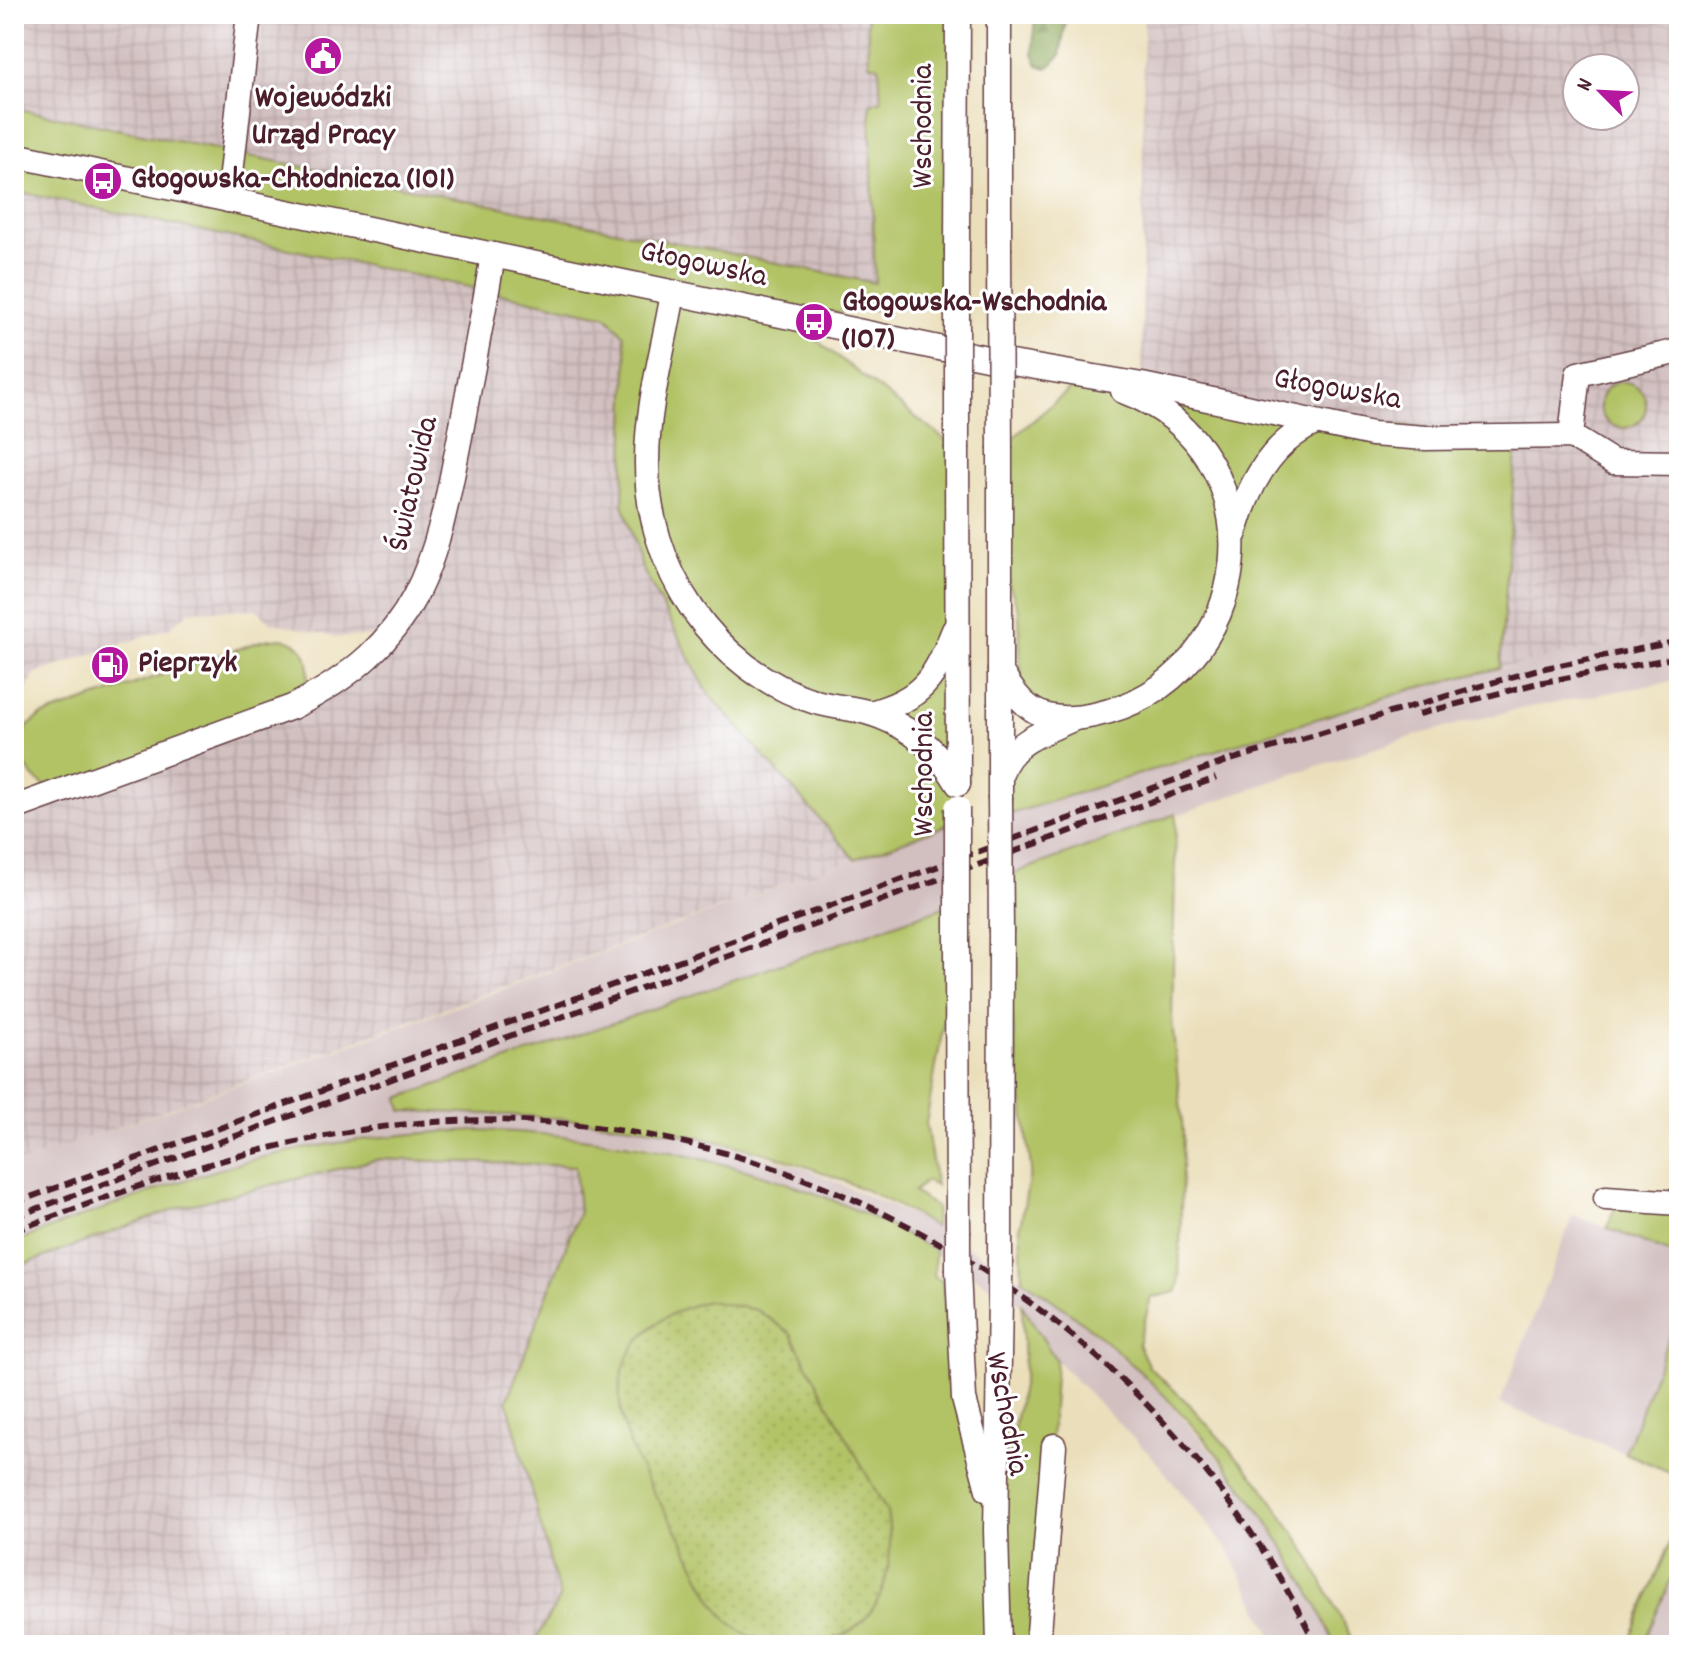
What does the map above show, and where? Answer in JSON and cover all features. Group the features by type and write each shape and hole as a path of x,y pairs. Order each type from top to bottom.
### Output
{"street":[{"path":"228,200 249,14"},
{"name":"Wschodnia","path":"958,14 958,1271 964,1399 979,1448 996,1530"},
{"name":"Wschodnia","path":"999,14 1001,932 996,1530 999,1645"},
{"name":"Głogowska","path":"14,155 1083,378 1142,385 1315,423 1408,437 1571,436"},
{"name":"Światowida","path":"14,808 292,707 326,691 364,663 390,636 413,605 438,545 493,255"},
{"path":"673,293 654,391 647,461 649,497 658,536 679,590 714,638 758,673 813,701 870,713 924,742 941,759 957,796"},
{"path":"1679,351 1578,374 1571,436 1613,462 1679,463"},
{"path":"1083,378 1146,401 1172,418 1193,440 1223,488 1233,540"},
{"path":"1000,789 1012,753 1075,718 1134,703 1163,687 1188,664 1210,634 1221,609 1231,573 1233,540 1245,502 1264,465 1293,435 1315,423"},
{"path":"870,713 897,706 923,689 938,666 958,620"},
{"path":"1000,670 1025,706 1048,717 1075,718"},
{"path":"1606,1198 1679,1203"},
{"name":"Wschodnia","path":"1038,1645 1054,1446"}],"shaded area":[{"path":"14,14 867,14 869,63 879,65 881,100 870,104 875,283 14,108"},
{"path":"1144,14 1679,14 1679,634 1500,668 1517,437 1426,438 1142,385"},
{"path":"14,191 607,316 624,335 627,360 623,503 642,568 708,693 855,859 14,1165 14,808 292,707 389,636 337,637 271,622 256,609 190,611 169,628 34,674 14,720"},
{"path":"1679,634 1679,680 1519,709 1431,731 1298,772 1001,878 1001,817 1413,689 1556,656"},
{"path":"958,821 958,902 399,1098 401,1110 543,1115 682,1132 807,1169 928,1223 1055,1300 1150,1381 1255,1501 1293,1562 1335,1645 1277,1645 1229,1551 1154,1459 1056,1360 1022,1305 884,1223 844,1204 717,1162 636,1143 543,1133 480,1130 369,1138 247,1162 204,1174 14,1242 14,1165 455,1007"},
{"path":"379,1159 575,1166 579,1212 507,1400 560,1598 538,1635 540,1645 14,1645 14,1268 181,1207"},
{"path":"1573,1215 1679,1256 1679,1311 1625,1453 1500,1404"},
{"path":"1679,1560 1679,1645 1643,1645"}],"green space":[{"path":"867,14 958,14 957,303 785,316 957,449 958,821 855,859 708,693 642,568 623,503 627,360 624,335 607,316 14,191 14,108 875,283 870,104 881,100 879,66 869,64"},
{"path":"1035,14 1067,14 1060,56 1047,68 1038,65 1033,53"},
{"path":"1083,378 1271,413 1517,437 1500,668 1413,689 1001,817 1000,781 1049,714 1021,689 1019,611 1004,571 1000,449"},
{"path":"1623,382 1639,389 1646,405 1639,421 1623,428 1607,421 1600,405 1607,389"},
{"path":"281,638 300,647 308,662 309,672 302,702 56,792 35,778 26,766 20,741 27,727 41,716 264,640"},
{"path":"1176,814 1172,1021 1183,1132 1179,1285 1176,1292 1151,1298 1138,1344 1149,1367 1187,1402 1260,1483 1304,1547 1355,1645 1335,1645 1277,1537 1243,1487 1205,1440 1119,1353 1072,1314 1022,1279 1020,1227 1031,1168 1001,932 1001,878"},
{"path":"958,902 957,948 926,1123 936,1186 926,1181 913,1192 936,1207 935,1227 872,1193 808,1167 743,1147 609,1123 402,1111 399,1098"},
{"path":"479,1130 598,1140 715,1162 828,1198 882,1222 935,1251 934,1277 942,1281 953,1381 996,1527 1024,1374 1022,1305 1056,1360 1038,1645 540,1645 538,1635 560,1598 507,1400 579,1212 575,1166 379,1159 181,1207 14,1268 14,1242 244,1162 331,1144 420,1133"},
{"path":"1618,1199 1679,1203 1679,1256 1607,1228"},
{"path":"708,1301 757,1310 790,1333 887,1512 889,1561 884,1584 876,1604 863,1621 846,1634 824,1642 780,1644 748,1635 734,1626 711,1596 642,1472 630,1444 620,1405 621,1383 635,1345 648,1330 665,1318"},
{"path":"1679,1311 1679,1476 1625,1453"},
{"path":"1679,1520 1679,1560 1643,1645 1628,1645"}],"railway":[{"path":"14,1203 1227,761 1535,670 1679,641"},
{"path":"1419,714 1538,683 1679,657"},
{"path":"14,1217 1216,778"},
{"path":"14,1231 213,1163 315,1138 367,1129 419,1123 558,1123 694,1145 824,1187 947,1248 1059,1325 1160,1418 1246,1525 1316,1645"},
{"path":"1677,1645 1679,1639"}],"place":[{"name":"Wojewódzki Urząd Pracy","path":"323,56"},
{"name":"Głogowska-Chłodnicza (101)","path":"103,181"},
{"name":"Głogowska-Wschodnia (107)","path":"814,322"},
{"name":"Pieprzyk","path":"110,665"}]}
